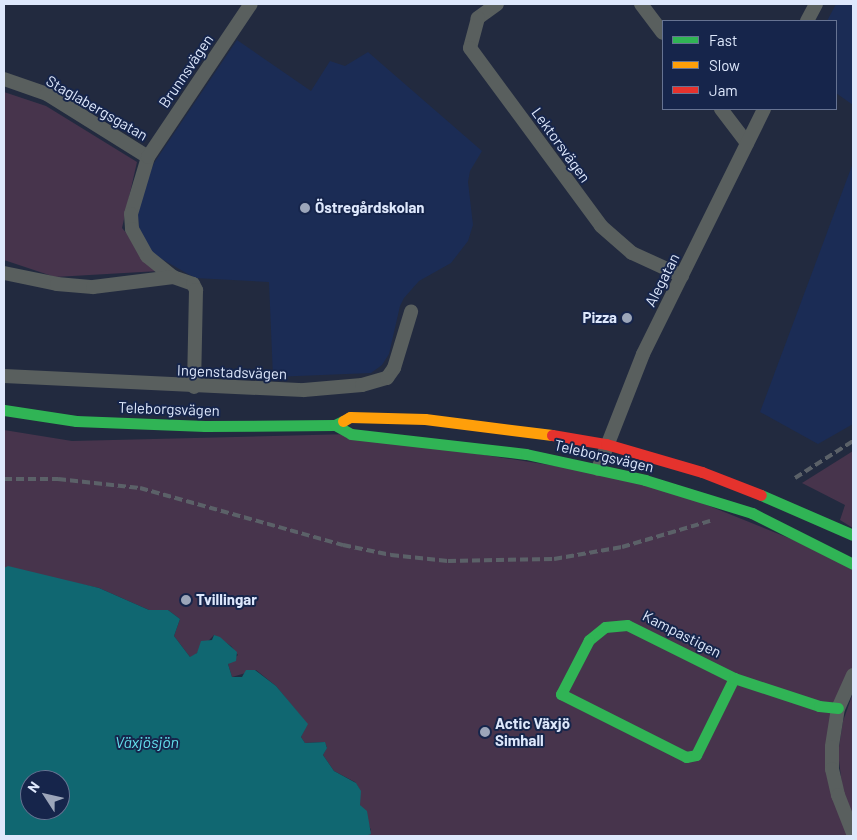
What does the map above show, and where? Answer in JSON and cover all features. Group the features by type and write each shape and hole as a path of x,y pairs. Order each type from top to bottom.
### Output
{"main road":[{"name":"Teleborgsvägen","path":"4,410 76,421 204,426 335,425 350,417 425,419 606,444 745,488 853,535"},
{"name":"Teleborgsvägen","path":"335,425 350,434 526,454 598,469 752,513 853,564"},
{"name":"Kampastigen","path":"734,678 696,755 686,756 561,694 589,640 605,627 627,625 734,678 819,706 838,708"}],"street":[{"name":"Brunnsvägen","path":"148,157 251,4"},
{"name":"Lektorsvägen","path":"497,4 478,18 470,48 601,226 632,253 682,276"},
{"path":"641,4 662,32"},
{"path":"808,20 816,4"},
{"name":"Staglabergsgatan","path":"4,80 47,94 148,157 131,214 132,229 147,256 173,277 193,284 199,297 194,387"},
{"path":"722,110 747,143"},
{"name":"Alegatan","path":"598,469 606,444 643,354 764,110"},
{"path":"4,273 58,284 93,286 173,277"},
{"name":"Ingenstadsvägen","path":"4,376 194,387 304,390 378,382 387,378 394,368 411,312"},
{"path":"853,662 850,680 838,708 832,769 838,795 853,833"}],"shaded area":[{"path":"836,4 853,4 853,105 837,94 837,20 828,20"},
{"name":"Östregårdskolan","path":"237,40 311,91 330,61 345,66 368,52 482,151 470,171 468,182 473,225 468,241 451,263 419,281 404,298 400,306 389,354 382,365 371,373 273,377 269,282 195,278 153,254 139,229 137,206 154,163"},
{"path":"4,92 46,106 137,162 122,228 159,271 55,277 4,260"},
{"path":"853,163 853,424 818,444 760,412"},
{"path":"4,430 72,441 351,434 645,480 853,564 853,675 832,747 853,836 365,836 371,830 360,805 360,790 355,782 334,771 323,755 327,747 324,742 305,743 301,737 307,724 276,686 256,670 232,677 228,664 238,655 231,646 214,635 193,657 190,657 174,636 180,619 168,610 149,610 99,588 4,568"},
{"path":"853,451 853,528 840,520 845,505 802,483"},
{"path":"853,693 853,824 842,785 838,753 843,721"}],"water":[{"name":"Växjösjön","path":"8,566 99,588 149,610 168,610 180,619 174,636 190,657 197,653 201,641 212,640 214,635 220,637 237,652 236,661 228,664 232,677 242,677 246,670 255,670 276,686 308,724 301,737 305,743 325,742 327,748 323,755 334,771 356,783 361,791 360,805 367,811 371,834 365,836 4,836 4,568"}],"railway":[{"path":"795,478 853,441"},
{"path":"4,479 58,479 140,488 343,545 391,555 448,561 554,559 622,547 710,521"}],"traffic: fast":[{"path":"4,410 76,421 205,426 335,425 343,421"},
{"path":"335,425 351,434 526,454 645,480 752,513 853,564"},
{"path":"761,495 853,535"},
{"path":"734,678 627,625 605,627 589,640 561,694 686,757 696,755 734,678 819,706 838,708"}],"traffic: slow":[{"path":"343,421 350,417 425,419 552,435"}],"traffic: jam":[{"path":"552,435 606,444 702,472 761,495"}],"place":[{"name":"Östregårdskolan","path":"305,208"},
{"name":"Pizza","path":"627,318"},
{"name":"Tvillingar","path":"186,600"},
{"name":"Actic Växjö Simhall","path":"485,732"}]}
